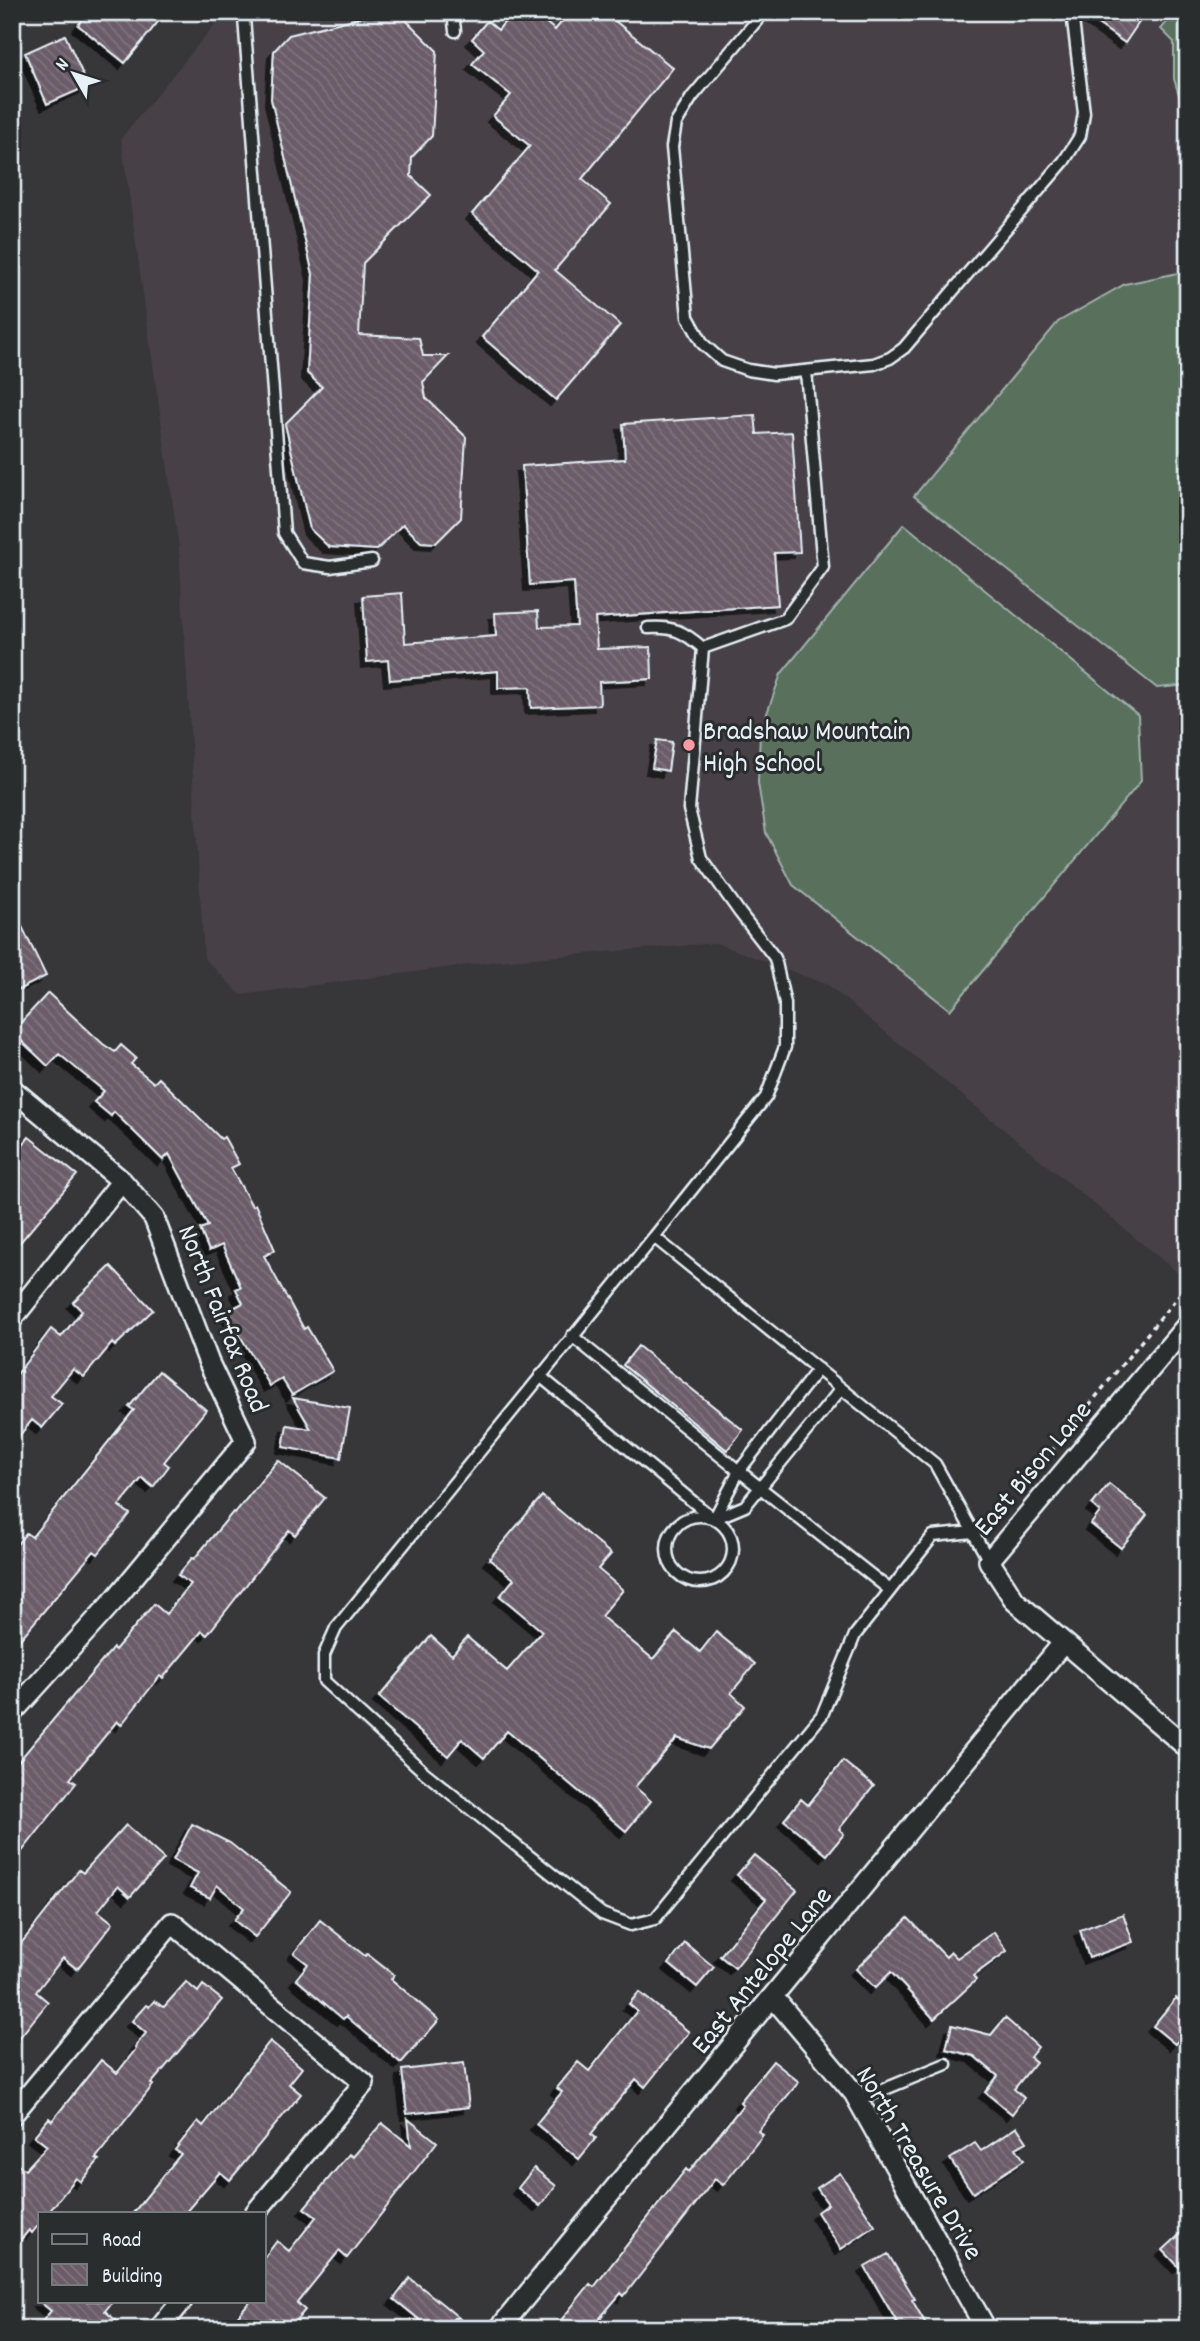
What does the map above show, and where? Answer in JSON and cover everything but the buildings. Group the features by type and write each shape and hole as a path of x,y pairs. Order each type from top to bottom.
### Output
{"street":[{"name":"North Fairfax Road","path":"12,1089 122,1181 154,1218 209,1363 246,1441 117,1597 12,1713"},
{"path":"12,1319 122,1181"},
{"name":"East Bison Lane","path":"1188,1324 989,1561 1015,1601 1188,1748"},
{"name":"East Antelope Lane","path":"499,2329 1063,1643"},
{"path":"12,2115 172,1923 364,2083 256,2212"},
{"name":"North Treasure Drive","path":"773,1997 858,2099 986,2329"},
{"path":"159,2329 181,2302"}],"lane":[{"path":"248,12 244,18 284,533 303,563 330,567 372,561"},
{"path":"453,12 455,31"},
{"path":"764,12 692,97 676,123 671,147 688,317 703,344 722,360 748,370 774,374 874,364 890,358 904,348 1064,161 1080,136 1084,113 1072,12"},
{"path":"703,648 785,619 823,567 806,371"},
{"path":"648,628 669,626 703,648"},
{"path":"703,648 689,809 701,858 775,958 785,1004 785,1047 766,1097 336,1628 324,1655 324,1681 424,1772 602,1914 631,1926 655,1919 822,1715 855,1635 933,1536 973,1532"},
{"path":"654,1237 935,1464 989,1561"},
{"path":"572,1336 891,1590"},
{"path":"714,1519 739,1471 818,1369"},
{"path":"540,1376 714,1519 729,1534 732,1555 729,1564 713,1579 703,1582 682,1577 669,1561 668,1539 674,1529 682,1521 692,1517 714,1519 745,1506 841,1389"},
{"path":"858,2099 946,2064"}],"path":[{"path":"1029,1480 1188,1284"}],"shaded area":[{"name":"Bradshaw Mountain High School","path":"225,12 1188,12 1188,1274 1184,1278 828,985 716,943 498,961 241,995 204,958 179,548 121,138"}],"green space":[{"path":"1175,12 1188,12 1188,123 1174,79 1174,42 1161,29"},
{"path":"1188,271 1188,685 1157,688 914,496 1058,322 1125,284"},
{"path":"904,524 1138,715 1141,781 950,1010 793,885 766,833 758,783 760,733 781,674"}],"place":[{"name":"Bradshaw Mountain High School","path":"689,745"}]}
